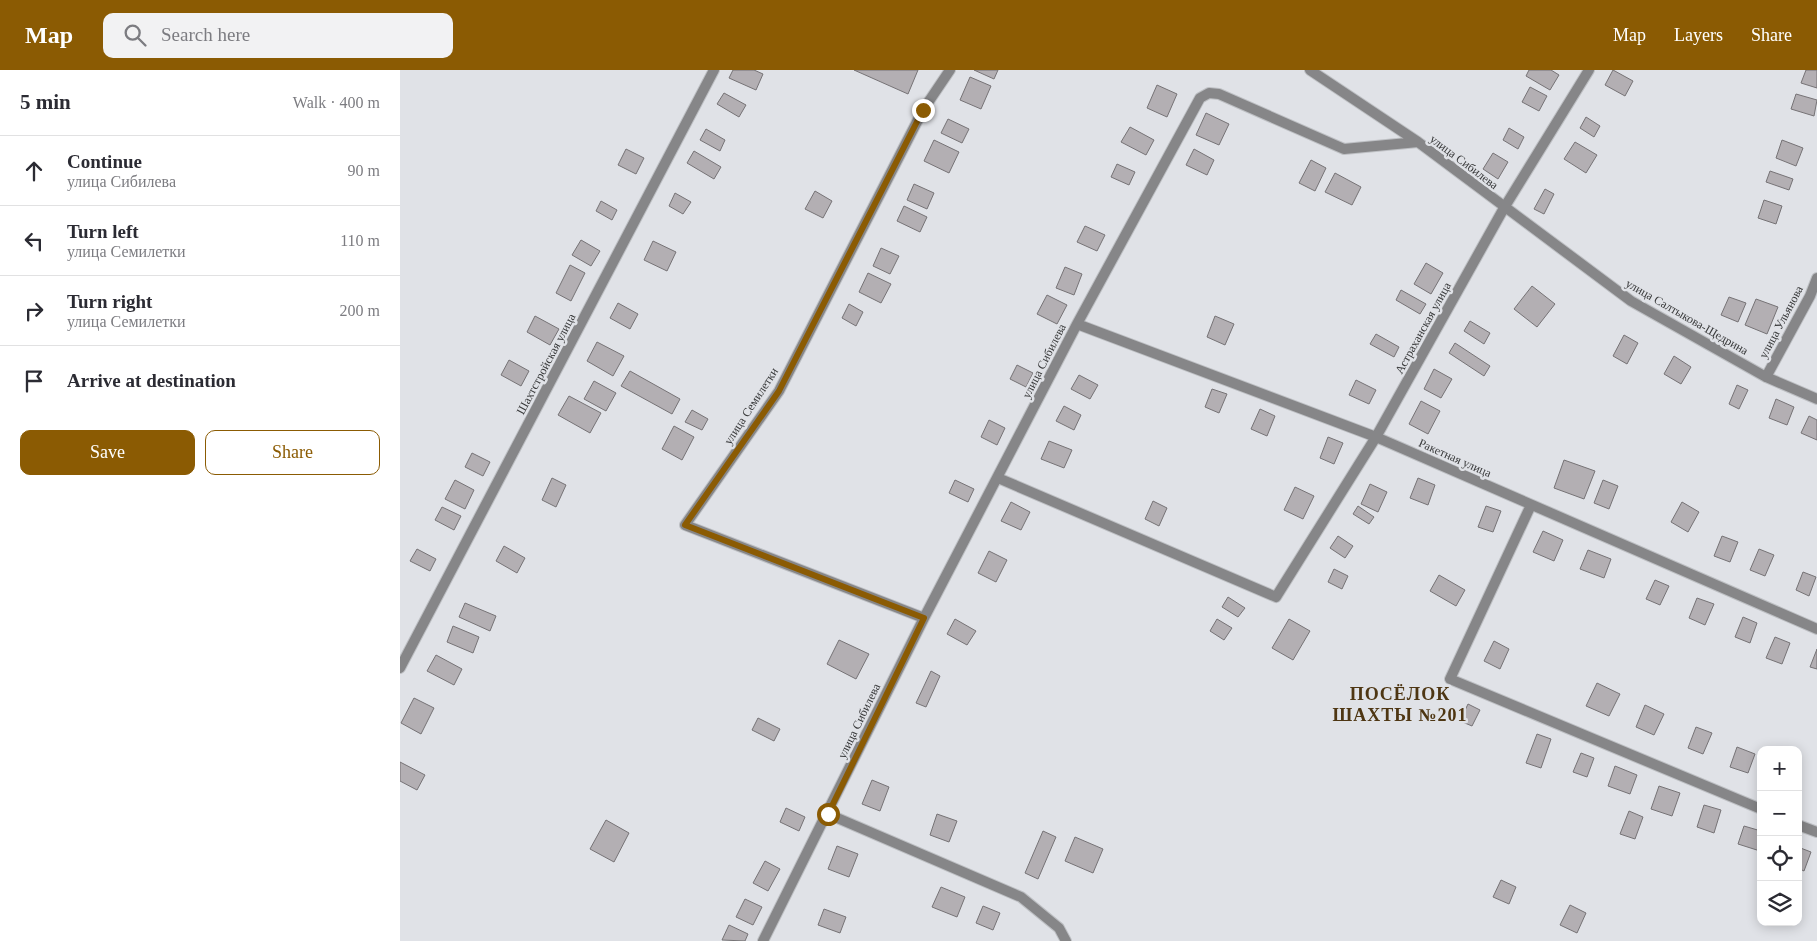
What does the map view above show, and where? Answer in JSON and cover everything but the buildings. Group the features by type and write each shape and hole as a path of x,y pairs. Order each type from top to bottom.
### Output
{"street":[{"name":"Шахтстройская улица","path":"400,668 714,70"},
{"name":"улица Семилетки","path":"924,618 685,525 779,391 923,110 950,70"},
{"path":"1310,70 1418,142"},
{"name":"Астраханская улица","path":"998,478 1276,597 1376,437 1504,208 1589,70"},
{"name":"улица Сибилева","path":"764,941 924,618 1077,324 1200,98 1209,93 1219,94 1344,149 1418,142 1504,208"},
{"name":"улица Салтыкова-Щедрина","path":"1504,208 1631,301 1766,377 1817,399"},
{"name":"улица Ульянова","path":"1766,377 1810,296 1817,278"},
{"name":"Ракетная улица","path":"1077,324 1376,437 1817,629"},
{"path":"1531,505 1450,679 1757,807"},
{"path":"828,814 1021,897 1059,928 1066,941"},
{"path":"1802,826 1817,832"}],"district":[{"name":"ПОСЁЛОК ШАХТЫ №201","path":"1400,704"}],"route":[{"path":"828,814 924,618 685,525 779,391 923,110"}]}
